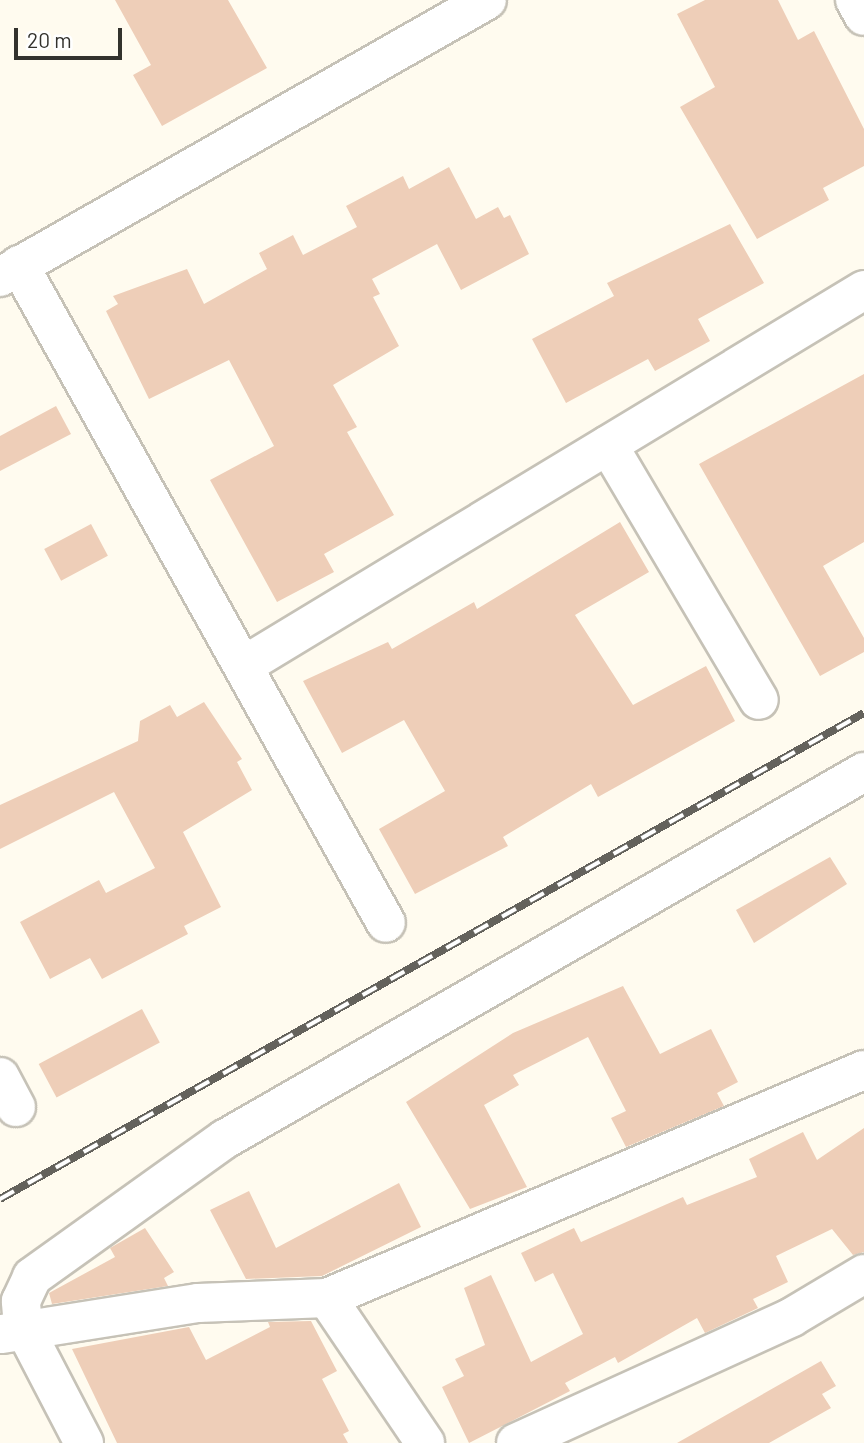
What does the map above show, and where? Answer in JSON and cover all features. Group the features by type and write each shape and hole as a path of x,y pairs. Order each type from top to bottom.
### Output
{"street":[{"path":"386,923 243,666 10,271 487,0"},
{"path":"855,0 864,16"},
{"path":"243,666 864,289"},
{"path":"608,445 759,701"},
{"path":"11,1330 32,1277 225,1139 864,772"},
{"path":"11,1330 198,1303 327,1298 863,1073"},
{"path":"516,1443 792,1317 864,1274"},
{"path":"327,1298 425,1443"},
{"path":"11,1330 83,1443"}],"building":[{"path":"115,0 228,0 267,68 162,126 133,75 151,65"},
{"path":"705,0 778,0 798,40 814,31 864,129 864,166 823,188 829,200 757,239 680,107 715,87 677,14"},
{"path":"449,167 476,219 498,207 504,218 510,215 529,254 461,290 437,244 372,279 380,294 373,297 399,346 333,385 357,427 347,432 394,515 324,554 334,572 277,602 210,480 274,446 229,360 149,399 106,311 118,304 113,296 187,269 204,304 267,269 259,253 293,235 303,255 357,227 346,206 403,176 409,189"},
{"path":"730,224 764,283 698,319 710,341 655,371 648,359 566,403 532,339 614,296 607,283"},
{"path":"864,374 864,542 823,566 864,638 864,652 820,676 699,464"},
{"path":"56,406 71,434 0,471 0,436"},
{"path":"620,522 649,572 575,615 633,705 706,666 735,721 598,797 591,784 503,837 508,846 415,894 379,829 445,791 404,720 342,753 303,681 388,642 392,649 474,602 477,609"},
{"path":"91,524 108,556 61,581 44,549"},
{"path":"204,702 242,759 237,762 252,790 183,832 221,907 184,926 188,934 102,979 90,958 50,979 20,922 99,880 106,893 155,868 114,792 0,849 0,805 138,741 140,721 170,705 177,717"},
{"path":"830,857 847,884 754,943 736,910"},
{"path":"623,986 660,1054 711,1029 738,1082 717,1093 724,1106 626,1147 611,1118 626,1111 588,1037 513,1075 519,1085 484,1105 527,1187 470,1209 406,1102 513,1033"},
{"path":"142,1009 160,1043 57,1097 39,1064"},
{"path":"864,1128 864,1252 853,1255 832,1229 776,1256 788,1282 753,1299 758,1308 705,1333 697,1318 618,1363 615,1357 565,1383 570,1391 469,1443 442,1387 464,1376 455,1359 485,1345 464,1288 491,1275 531,1362 583,1334 553,1273 535,1282 521,1253 574,1228 581,1242 683,1197 687,1205 757,1177 749,1159 803,1132 817,1160"},
{"path":"399,1183 421,1227 322,1276 246,1279 210,1210 249,1191 276,1248"},
{"path":"145,1228 174,1272 164,1278 168,1286 52,1304 49,1293 115,1257 110,1248"},
{"path":"311,1321 337,1371 322,1379 349,1431 343,1434 348,1443 117,1443 72,1349 189,1327 206,1360 270,1327 268,1322"},
{"path":"821,1361 836,1386 822,1394 831,1408 769,1443 677,1443"}],"railway":[{"path":"0,1199 864,713"}]}
